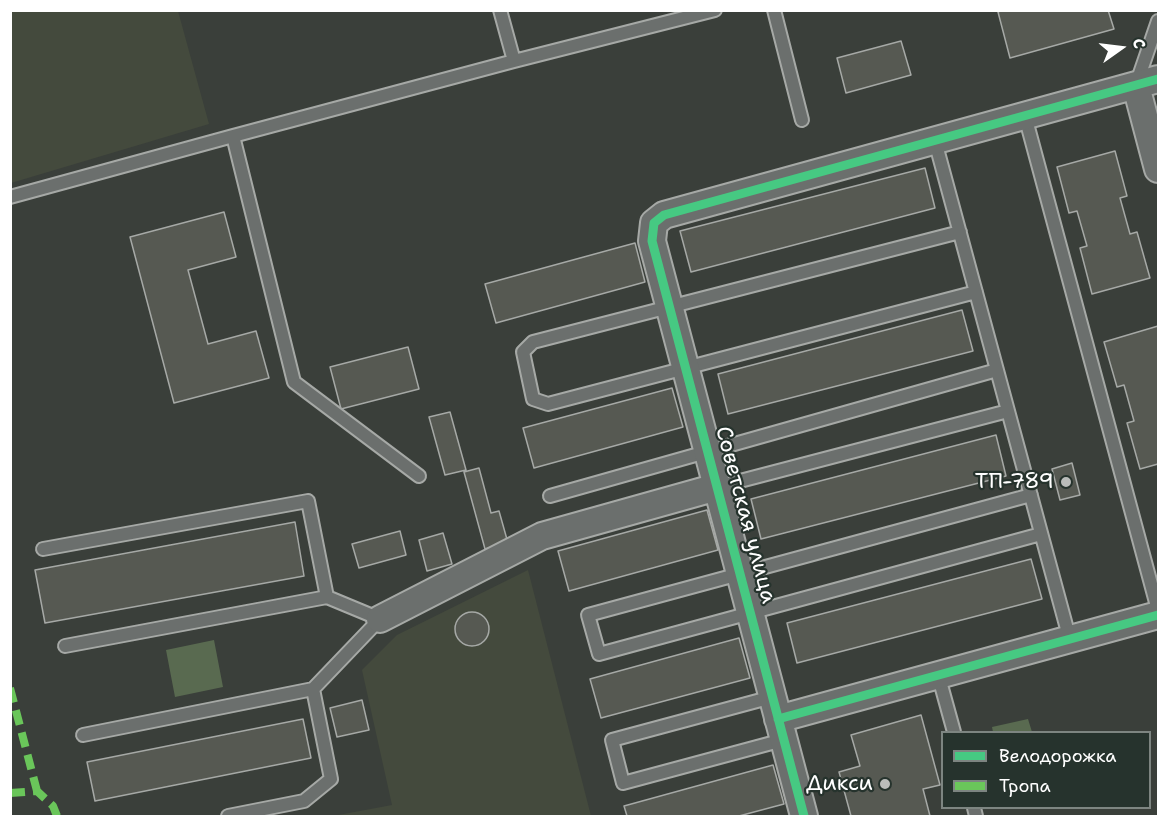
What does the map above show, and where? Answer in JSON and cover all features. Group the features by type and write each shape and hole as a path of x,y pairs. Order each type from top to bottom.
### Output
{"street":[{"path":"935,141 1147,82 1158,169"},
{"name":"Советская улица","path":"804,816 652,241 654,223 664,214 935,141"},
{"path":"380,620 542,536 717,487"},
{"path":"778,719 1158,615"}],"lane":[{"path":"500,10 514,61"},
{"path":"10,198 232,136 715,10"},
{"path":"774,10 802,120"},
{"path":"1147,82 1158,21"},
{"path":"1025,116 1158,610"},
{"path":"232,136 294,382 419,476"},
{"path":"935,141 1070,640"},
{"path":"960,232 533,342 523,352 533,399 548,404 976,292"},
{"path":"550,496 997,370"},
{"path":"717,487 1008,411"},
{"path":"1031,495 588,615 598,654 1041,534"},
{"path":"43,549 308,501 327,597"},
{"path":"65,646 327,597 380,620 314,689 83,735"},
{"path":"938,674 954,731"},
{"path":"228,816 304,801 331,778 314,689"},
{"path":"778,719 623,783 612,740 778,719"}],"shaded area":[{"path":"11,10 178,11 209,124 11,183"},
{"path":"528,570 591,816 333,816 392,805 362,670 397,635"}],"green space":[{"path":"214,640 223,687 175,697 166,650"},
{"path":"1028,719 1032,731 993,731 992,727"}],"building":[{"path":"1002,10 1108,10 1114,29 1010,58 998,12"},
{"path":"901,41 911,75 846,93 837,58"},
{"path":"1115,151 1127,196 1120,198 1130,234 1137,232 1150,278 1092,294 1080,248 1087,246 1077,211 1069,213 1057,167"},
{"path":"925,168 935,208 691,272 680,231"},
{"path":"224,212 236,257 188,270 208,344 256,331 269,378 174,403 130,237"},
{"path":"635,243 645,282 496,323 485,284"},
{"path":"962,310 973,351 728,414 718,374"},
{"path":"1158,326 1158,464 1140,469 1127,423 1134,421 1124,385 1117,387 1104,342"},
{"path":"408,347 419,389 341,409 330,367"},
{"path":"672,388 683,427 534,468 523,428"},
{"path":"450,412 466,470 445,475 429,417"},
{"path":"996,435 1006,476 761,539 751,499"},
{"name":"ТП-789","path":"1072,463 1080,495 1060,500 1052,469"},
{"path":"479,468 491,513 499,511 508,543 485,549 464,472"},
{"path":"707,510 718,550 569,591 558,551"},
{"path":"295,522 304,576 45,623 35,570"},
{"path":"400,531 406,555 359,568 352,544"},
{"path":"443,533 452,564 427,571 419,540"},
{"path":"1031,559 1042,599 797,663 787,623"},
{"path":"472,612 484,617 489,629 484,641 472,646 460,641 455,629 460,617"},
{"path":"739,638 750,678 601,718 590,679"},
{"path":"362,700 369,730 337,737 330,708"},
{"path":"921,715 940,785 923,789 930,816 851,816 839,772 860,766 851,735"},
{"path":"303,719 311,758 95,801 87,762"},
{"path":"773,765 784,804 739,816 627,816 624,806"}],"marked path":[{"path":"10,688 37,791"},
{"path":"10,793 37,791 53,806 57,816"}],"cycle path":[{"path":"804,816 652,241 654,223 664,215 1158,79"},
{"path":"778,719 1158,615"}],"place":[{"name":"ТП-789","path":"1066,482"},
{"name":"Дикси","path":"885,784"}]}
